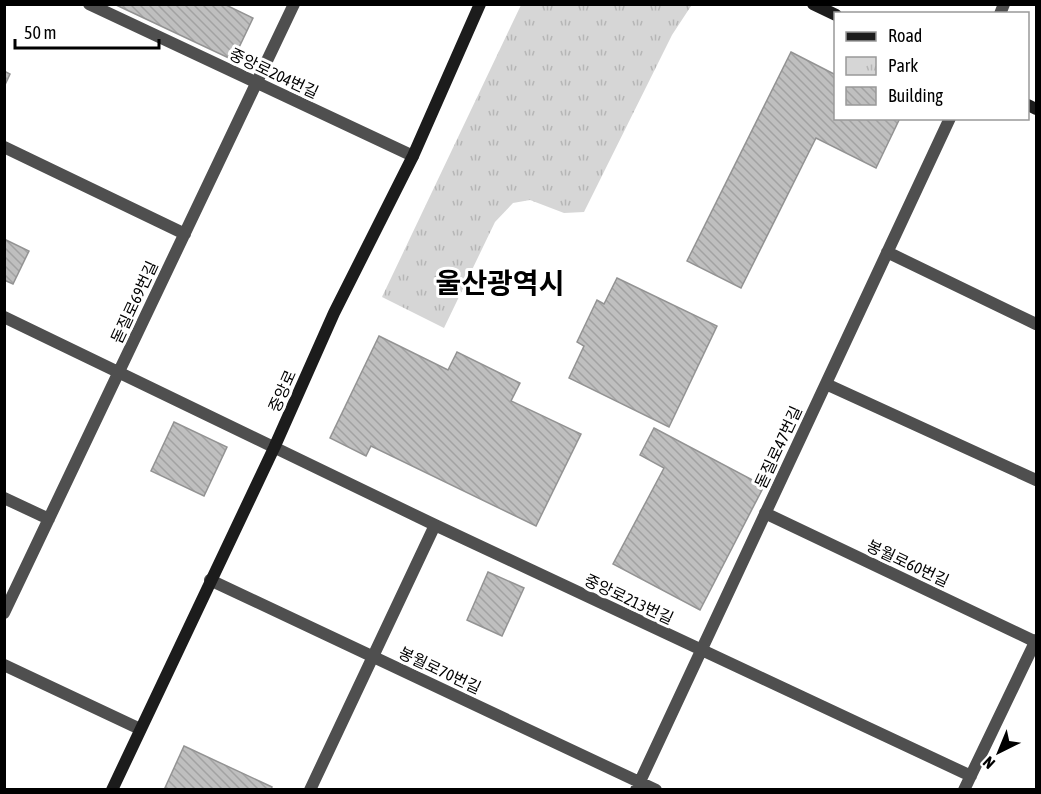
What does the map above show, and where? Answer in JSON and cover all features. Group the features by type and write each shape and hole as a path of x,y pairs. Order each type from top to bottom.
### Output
{"main road":[{"name":"중앙로","path":"112,789 274,448 334,313 413,156 480,4"},
{"path":"813,4 834,14"}],"street":[{"name":"중앙로204번길","path":"89,4 413,156"},
{"name":"돋질로69번길","path":"4,614 294,4"},
{"name":"돋질로47번길","path":"637,786 949,120"},
{"path":"4,147 185,234"},
{"path":"887,252 1036,324"},
{"name":"중앙로213번길","path":"4,317 435,525 971,776"},
{"path":"826,384 1036,480"},
{"path":"4,498 49,519"},
{"name":"봉월로60번길","path":"765,513 1036,641"},
{"path":"310,789 435,525"},
{"name":"봉월로70번길","path":"210,580 637,786 656,789"},
{"path":"964,789 1036,641"},
{"path":"4,665 140,729"}],"green space":[{"path":"687,4 691,6 672,35 584,212 564,213 530,200 513,203 495,222 444,328 382,297 521,5"}],"building":[{"path":"114,4 224,4 253,18 233,60"},
{"path":"791,52 834,74 834,120 899,120 876,168 816,138 741,288 687,261"},
{"path":"4,71 10,74 4,87"},
{"path":"4,239 29,251 13,284 4,280"},
{"path":"617,278 717,326 669,427 569,378 584,346 577,342 597,300 604,304"},
{"path":"379,336 448,370 457,352 520,383 511,401 581,434 536,526 371,446 366,456 330,438"},
{"path":"174,422 227,447 204,496 151,471"},
{"path":"654,428 764,486 700,610 613,564 664,468 640,455"},
{"path":"488,572 524,588 502,636 467,620"},
{"path":"184,746 272,787 271,790 164,790"}],"district":[{"name":"울산광역시","path":"500,283"}]}
